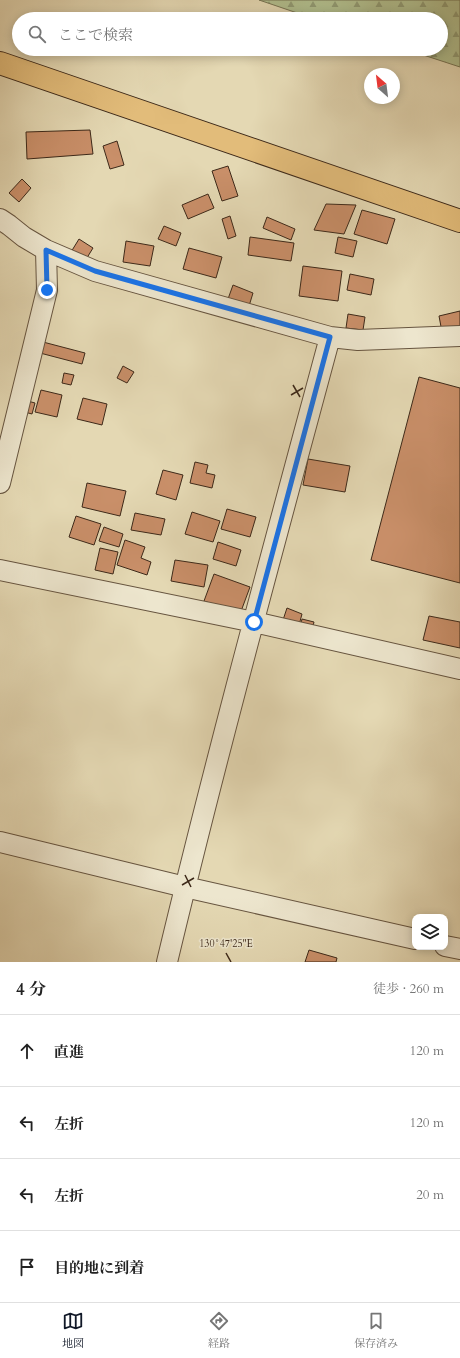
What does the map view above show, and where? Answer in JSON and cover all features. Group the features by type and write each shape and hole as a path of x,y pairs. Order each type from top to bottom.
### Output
{"main road":[{"path":"0,63 460,221"}],"street":[{"path":"0,219 24,237 46,250 95,271 330,337 358,340 460,336"},
{"path":"0,483 47,290 46,250"},
{"path":"167,962 254,622 330,337"},
{"path":"0,570 254,622 460,669"},
{"path":"0,842 185,887 412,938"},
{"path":"448,947 460,950 457,962"}],"green space":[{"path":"259,0 460,0 460,67 426,56 448,56 448,12 294,12"}],"building":[{"path":"90,130 93,154 27,159 26,132"},
{"path":"117,141 124,165 110,169 103,146"},
{"path":"228,166 238,196 222,201 212,171"},
{"path":"22,179 31,188 19,202 9,193"},
{"path":"208,194 214,208 188,219 182,205"},
{"path":"326,204 356,205 344,234 314,230"},
{"path":"362,210 395,219 387,244 354,234"},
{"path":"230,216 236,236 228,239 222,219"},
{"path":"267,217 295,229 291,240 263,228"},
{"path":"164,226 181,233 176,246 158,239"},
{"path":"250,237 294,243 291,261 248,255"},
{"path":"338,237 357,241 353,257 335,253"},
{"path":"79,239 93,248 85,261 71,252"},
{"path":"126,241 154,246 150,266 123,262"},
{"path":"189,248 222,257 216,278 183,269"},
{"path":"303,266 342,271 338,301 299,296"},
{"path":"350,274 374,279 371,295 347,290"},
{"path":"233,285 253,293 249,306 228,299"},
{"path":"460,311 460,328 442,332 439,316"},
{"path":"348,314 365,317 363,330 346,328"},
{"path":"43,342 85,353 82,364 40,353"},
{"path":"123,366 134,372 127,383 117,378"},
{"path":"64,373 74,375 71,385 62,383"},
{"path":"419,377 460,388 460,583 371,560"},
{"path":"41,390 62,395 57,417 35,412"},
{"path":"83,398 107,404 102,425 77,419"},
{"path":"24,400 35,403 32,414 21,411"},
{"path":"308,459 350,466 345,492 303,485"},
{"path":"195,462 208,465 206,473 215,475 212,488 190,483"},
{"path":"163,470 183,475 176,500 156,494"},
{"path":"87,483 126,491 120,516 82,507"},
{"path":"227,509 256,517 250,537 221,529"},
{"path":"192,512 220,521 213,542 185,534"},
{"path":"135,513 165,519 161,535 131,530"},
{"path":"76,516 101,524 94,545 69,537"},
{"path":"104,527 123,534 119,547 99,541"},
{"path":"125,540 145,547 141,558 151,562 147,575 117,565"},
{"path":"218,542 241,550 236,566 213,559"},
{"path":"100,548 118,552 113,574 95,570"},
{"path":"175,560 208,565 204,587 171,581"},
{"path":"214,574 250,587 240,614 204,601"},
{"path":"287,608 302,614 299,625 283,620"},
{"path":"429,616 460,622 460,648 423,640"},
{"path":"302,619 314,622 312,630 300,627"},
{"path":"309,950 337,958 336,962 305,962"}],"route":[{"path":"47,290 46,250 95,271 330,337 254,622"}]}
